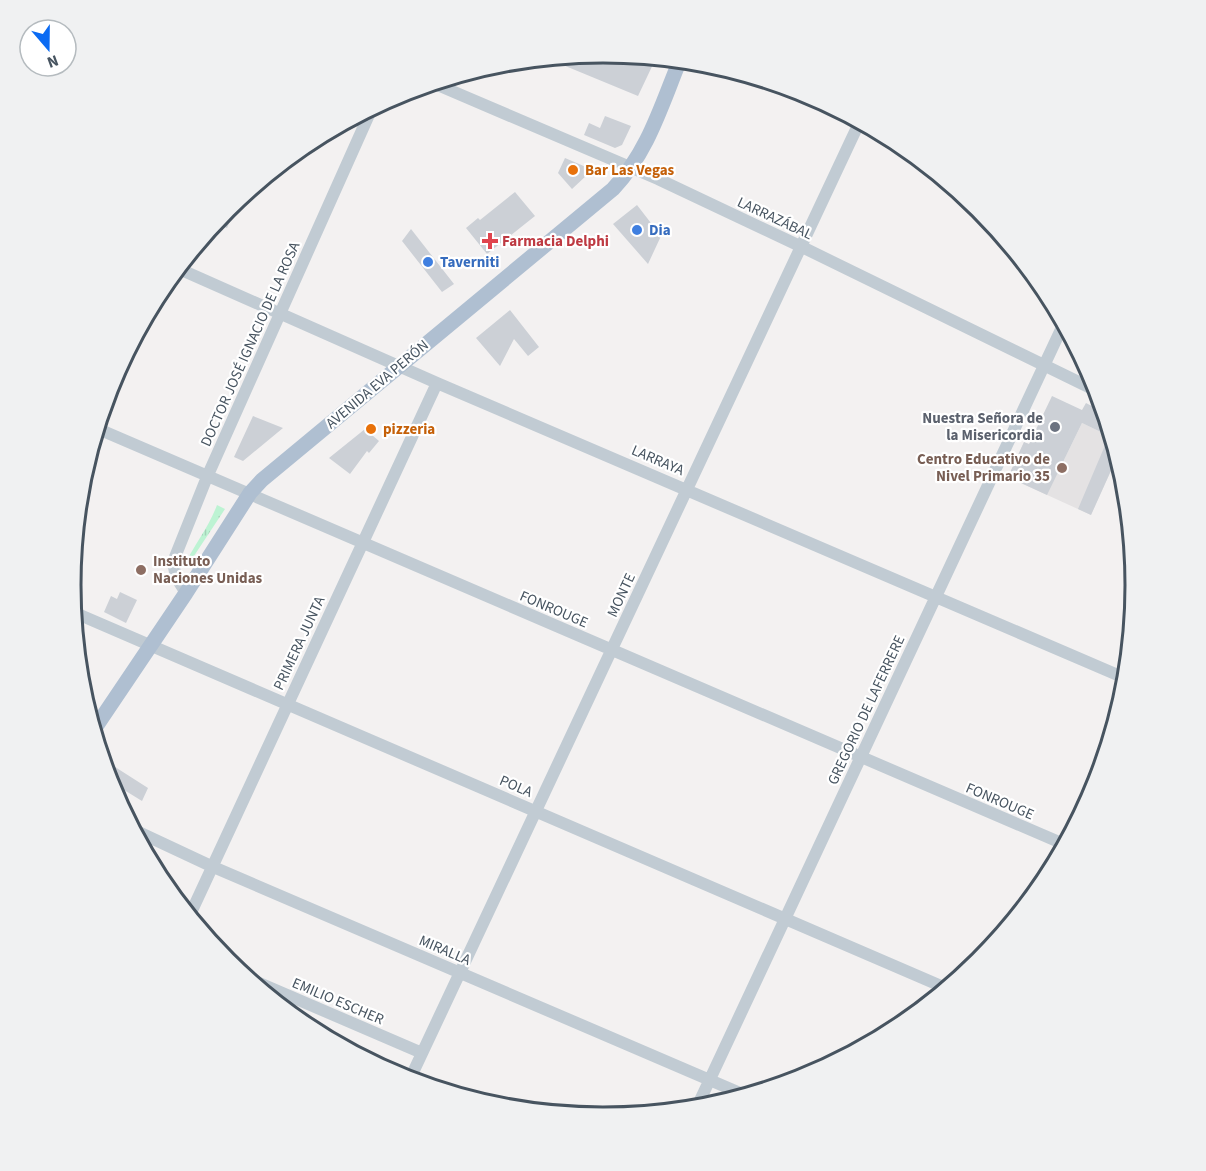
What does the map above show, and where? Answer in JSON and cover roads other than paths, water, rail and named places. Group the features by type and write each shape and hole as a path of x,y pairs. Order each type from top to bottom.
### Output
{"main road":[{"name":"AVENIDA EVA PERÓN","path":"99,723 250,493 262,480 613,189 644,148 677,68"}],"street":[{"name":"LARRAZÁBAL","path":"445,88 658,179 1086,385"},
{"name":"DOCTOR JOSÉ IGNACIO DE LA ROSA","path":"186,593 176,577 173,562 207,477 367,120"},
{"name":"MONTE","path":"413,1072 856,129"},
{"name":"LARRAYA","path":"185,271 437,383 1117,675"},
{"name":"GREGORIO DE LAFERRERE","path":"701,1099 1060,332"},
{"name":"PRIMERA JUNTA","path":"192,909 437,383"},
{"name":"FONROUGE","path":"104,431 1058,842"},
{"name":"POLA","path":"82,616 939,985"},
{"name":"MIRALLA","path":"144,835 211,866 735,1091"},
{"name":"EMILIO ESCHER","path":"270,987 422,1053"}],"place":[{"name":"Bar Las Vegas","path":"573,170"},
{"name":"Dia","path":"637,230"},
{"name":"Farmacia Delphi","path":"490,241"},
{"name":"Taverniti","path":"428,262"},
{"name":"Nuestra Señora de la Misericordia","path":"1055,427"},
{"name":"pizzeria","path":"371,429"},
{"name":"Centro Educativo de Nivel Primario 35","path":"1062,468"},
{"name":"Instituto Naciones Unidas","path":"141,570"}]}
